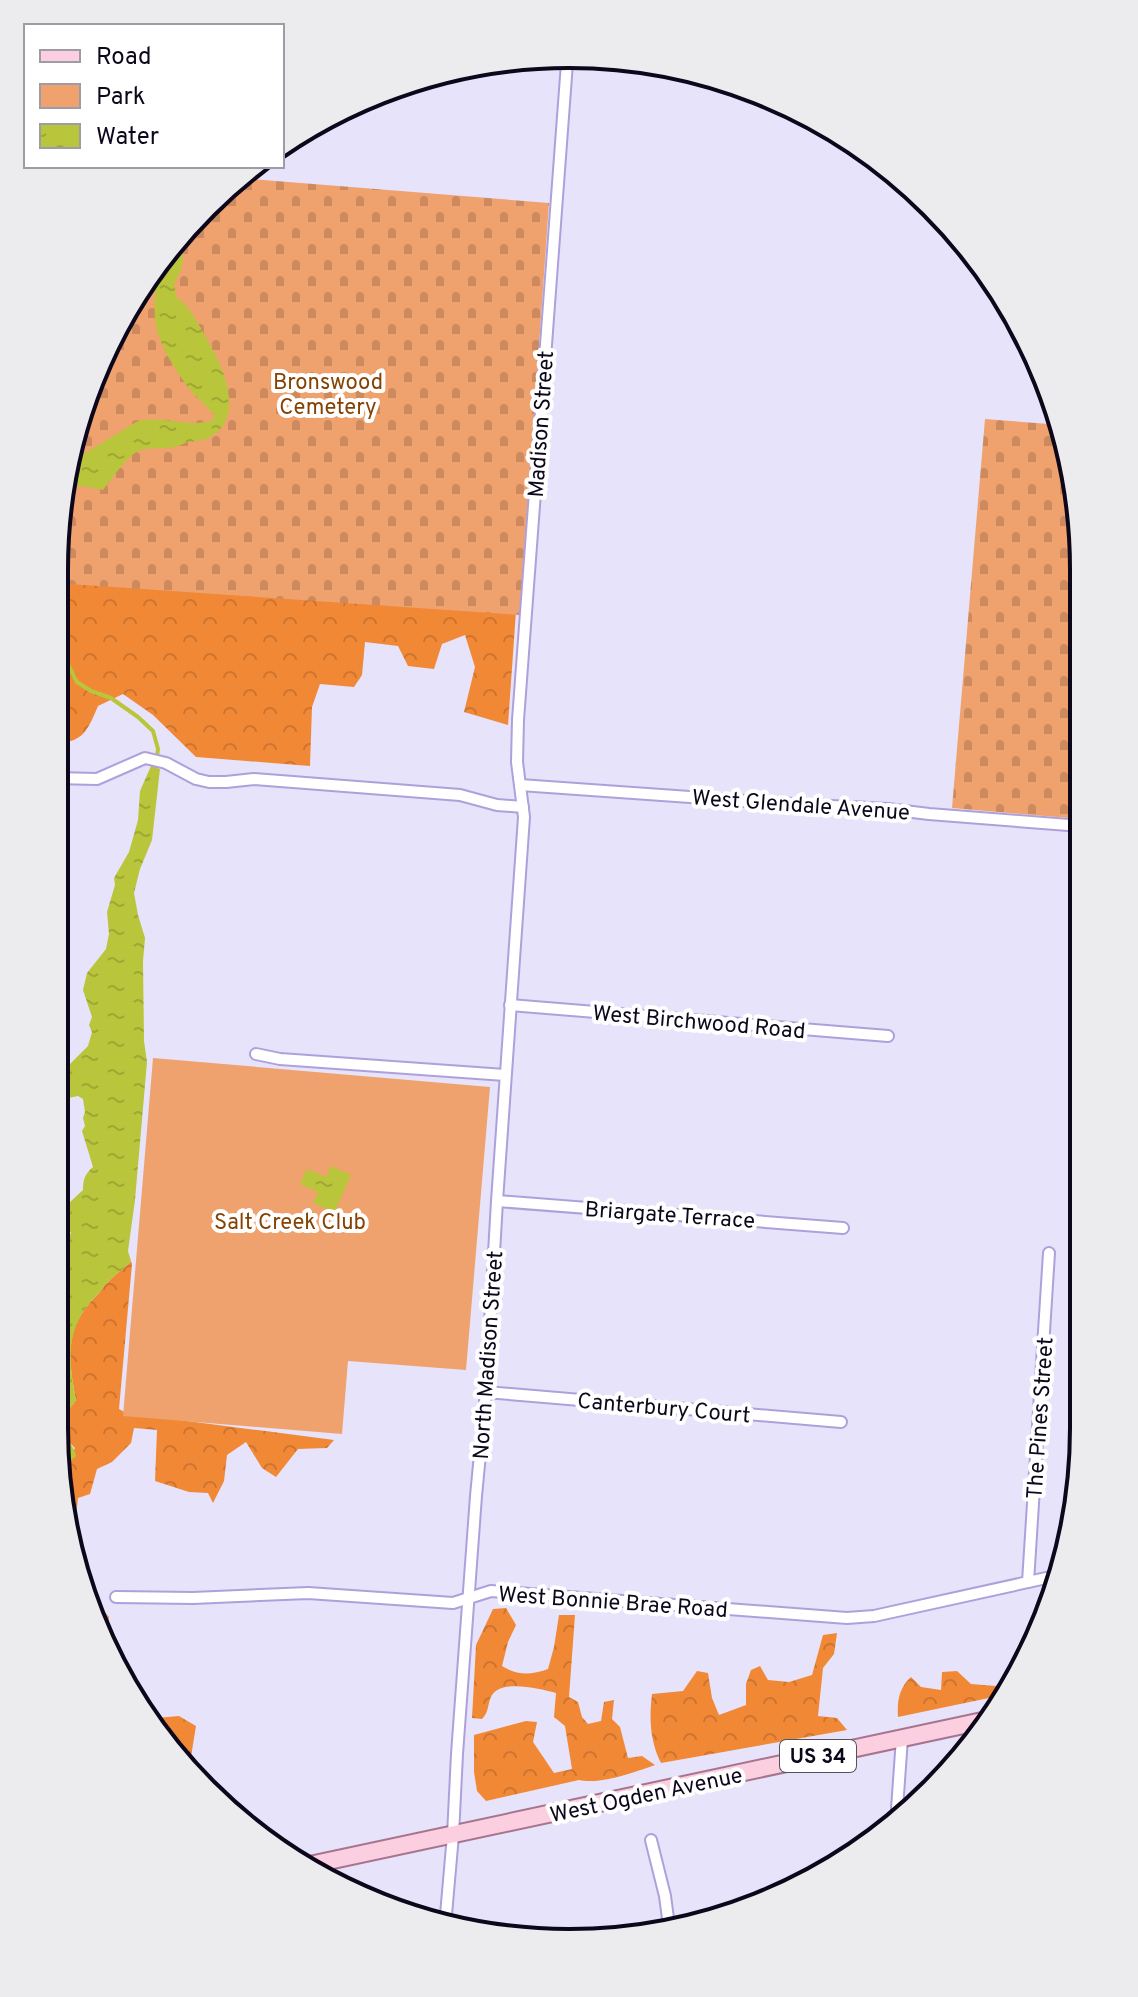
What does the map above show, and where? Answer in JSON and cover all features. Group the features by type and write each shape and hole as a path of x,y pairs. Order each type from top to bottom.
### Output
{"main road":[{"name":"West Ogden Avenue","path":"320,1863 974,1723"}],"street":[{"name":"Madison Street","path":"520,785 518,720 567,68"},
{"path":"68,778 97,779 145,758 166,763 196,779 209,782 254,779 460,795 497,805 523,807"},
{"name":"North Madison Street","path":"446,1914 486,1392 523,807 520,785"},
{"name":"West Glendale Avenue","path":"520,785 888,809 1070,825"},
{"name":"West Birchwood Road","path":"510,1005 888,1036"},
{"path":"256,1054 280,1059 505,1075"},
{"name":"Briargate Terrace","path":"497,1201 843,1228"},
{"name":"The Pines Street","path":"1028,1582 1049,1253"},
{"name":"Canterbury Court","path":"486,1392 841,1422"},
{"name":"West Bonnie Brae Road","path":"116,1597 193,1598 308,1593 453,1603 491,1591 847,1618 874,1616 1047,1578"},
{"path":"897,1806 902,1738"},
{"path":"651,1840 668,1919"}],"green space":[{"name":"Bronswood Cemetery","path":"255,179 549,203 520,615 68,584 69,536 78,471 85,439 106,377 135,318 172,264 215,215"},
{"path":"985,419 1048,424 1060,471 1069,536 1070,818 952,808"},
{"path":"68,568 516,611 508,725 464,712 475,667 465,635 442,644 434,669 408,666 398,646 365,642 362,675 354,687 320,684 312,707 310,766 196,757 153,715 123,694 98,706 88,728 68,741"},
{"name":"Salt Creek Club","path":"153,1058 490,1087 466,1370 348,1361 342,1434 123,1416"},
{"path":"131,1261 119,1409 126,1413 334,1440 327,1448 298,1449 276,1477 262,1468 246,1442 227,1455 224,1481 213,1503 208,1493 189,1492 155,1481 157,1430 134,1428 131,1443 112,1462 97,1469 90,1494 78,1498 76,1516 69,1459 75,1448 68,1441 68,1428 68,1411 76,1400 71,1345 78,1320 106,1284"},
{"path":"506,1608 516,1625 502,1666 525,1674 548,1669 559,1615 575,1615 569,1697 578,1702 582,1717 588,1724 601,1721 604,1702 614,1700 612,1719 620,1727 628,1758 642,1756 655,1765 607,1779 579,1780 486,1801 477,1791 474,1735 526,1721 537,1722 533,1742 554,1773 572,1769 565,1726 554,1717 556,1693 522,1686 504,1687 492,1695 482,1719 472,1718 476,1645 493,1609"},
{"path":"837,1633 834,1654 823,1668 818,1716 837,1718 847,1730 661,1763 651,1730 652,1694 683,1691 697,1671 708,1673 712,1698 719,1715 746,1705 746,1684 751,1670 760,1666 768,1680 789,1682 812,1675 823,1635"},
{"path":"957,1671 971,1684 996,1686 1002,1679 991,1698 898,1717 900,1695 911,1677 921,1687 941,1690 942,1672"},
{"path":"179,1716 196,1726 191,1757 161,1718"}],"water":[{"path":"183,250 182,267 174,285 177,298 197,322 224,375 229,400 225,422 218,432 206,439 170,448 139,451 127,460 103,490 75,486 81,455 136,422 194,423 213,420 214,415 181,378 161,343 155,314 155,287"},
{"path":"151,766 160,769 152,840 134,893 145,938 144,1041 147,1062 128,1251 131,1261 106,1284 79,1320 71,1345 76,1400 68,1411 68,1238 71,1233 68,1228 68,1202 83,1190 85,1177 93,1167 82,1131 85,1126 83,1099 78,1096 68,1098 68,1066 88,1046 92,1032 89,1025 92,1017 83,990 87,973 106,949 109,934 107,912 114,878 129,852 138,820 140,791"},
{"path":"331,1166 351,1175 336,1209 338,1214 313,1203 318,1192 300,1184 307,1169 326,1177"},
{"path":"68,1441 73,1448 76,1456 69,1462"}],"waterway":[{"path":"68,664 77,682 111,698 153,731 158,749 155,772"}]}
